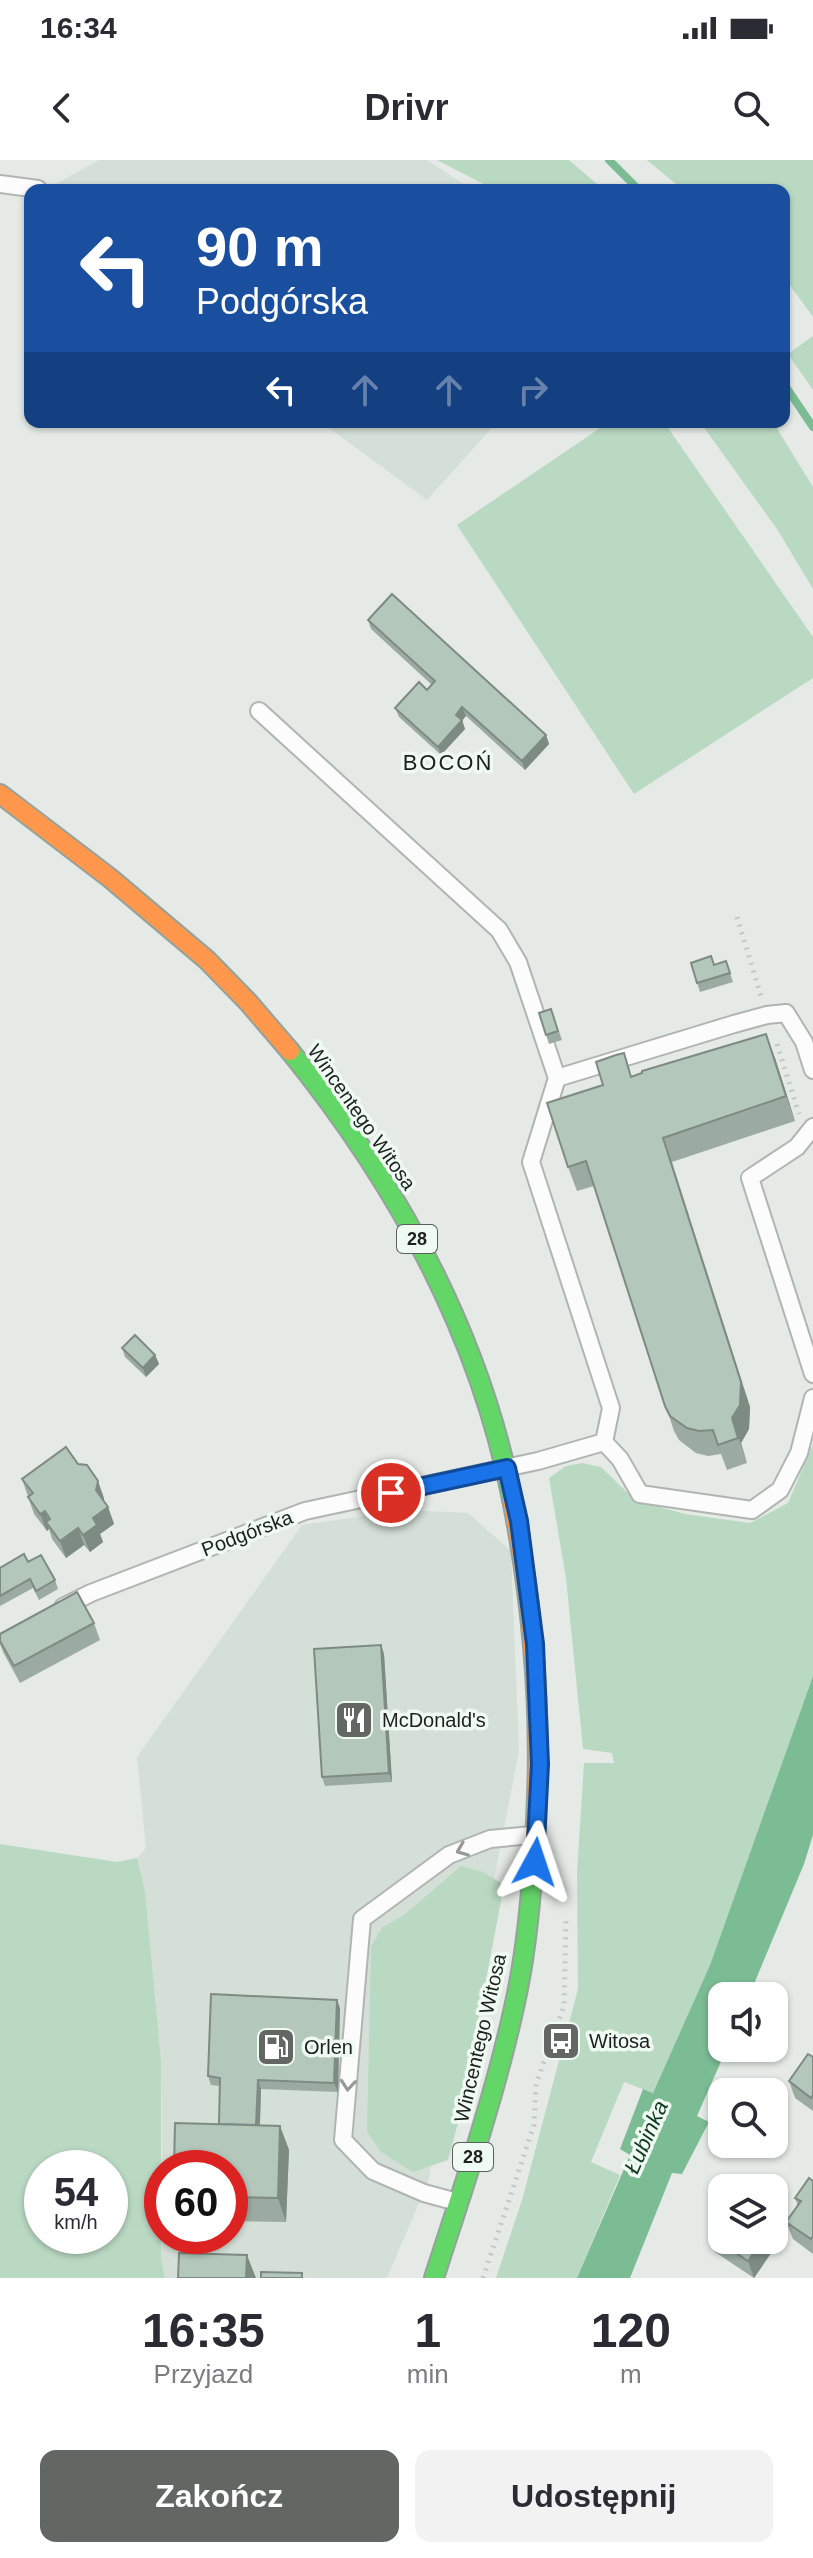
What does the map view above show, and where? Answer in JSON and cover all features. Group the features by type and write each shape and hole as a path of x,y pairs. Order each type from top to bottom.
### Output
{"main road":[{"name":"Wincentego Witosa","path":"0,794 127,890 216,968 314,1083 363,1150 399,1208 452,1308 507,1468 519,1521 535,1644 540,1764 538,1834 516,1997 476,2148 434,2278"}],"lane":[{"path":"0,184 24,187"},
{"path":"259,711 499,930 518,962 557,1078 531,1162 611,1408 604,1442 620,1459 640,1494 752,1510 780,1490 799,1453 813,1398"},
{"path":"557,1078 734,1024 786,1013 804,1042 813,1070"},
{"path":"813,1127 797,1147 750,1178 813,1374"},
{"name":"Podgórska","path":"52,1612 91,1593 305,1511 507,1468 604,1442"},
{"path":"459,2202 424,2193 373,2171 343,2140 362,1919 449,1855 490,1839 538,1834"}],"path":[{"path":"483,2278 534,2125 536,2084 564,2006 567,1914"}],"shaded area":[{"path":"99,160 427,160 464,184 56,184"},
{"path":"437,160 569,160 597,184 483,184"},
{"path":"647,160 813,160 813,317 790,285 790,184 676,184"},
{"path":"813,336 813,390 790,357 790,353"},
{"path":"329,428 492,428 427,500"},
{"path":"600,428 668,428 813,637 813,678 634,794 457,525"},
{"path":"704,428 777,428 813,487 813,589 777,529"},
{"path":"813,1444 813,1676 710,1965 653,2093 624,2082 591,2162 620,2175 577,2278 496,2278 522,2200 578,1989 577,1873 584,1763 614,1763 612,1753 583,1749 566,1578 549,1478 566,1466 582,1463 601,1467 635,1500 685,1514 750,1523 788,1503"},
{"path":"406,1510 468,1513 511,1551 519,1751 486,1921 428,2182 387,2278 165,2278 161,2254 248,2254 248,2150 162,2150 161,2059 145,1891 137,1858 146,1848 137,1757 302,1525"},
{"path":"0,1844 117,1862 137,1858 145,1891 161,2059 161,2150 144,2150 144,2254 161,2254 165,2278 0,2278"},
{"path":"461,1866 483,1872 504,1885 461,2112 448,2160 413,2172 381,2152 367,2132 371,1947 382,1928 404,1915"}],"water":[{"path":"813,1676 813,1835 755,1982 708,1982 708,2062 721,2062 714,2078 708,2078 708,2091 697,2116 708,2124 682,2174 672,2173 630,2278 577,2278 630,2155 620,2149 643,2089 653,2093 710,1965"}],"building":[{"path":"392,594 546,735 522,761 462,707 456,715 462,720 438,747 395,708 419,682 427,690 435,681 368,620"},
{"path":"711,956 714,965 726,961 730,973 697,983 691,963"},
{"path":"551,1009 558,1031 546,1035 539,1013"},
{"path":"766,1034 786,1096 663,1138 741,1382 740,1405 732,1418 738,1438 718,1445 713,1430 687,1428 670,1416 665,1406 586,1161 568,1167 547,1103 603,1085 596,1062 616,1055 624,1053 631,1077"},
{"path":"135,1335 155,1355 143,1368 122,1348"},
{"path":"66,1447 78,1464 87,1465 98,1481 96,1490 108,1507 93,1518 97,1525 83,1535 78,1528 60,1541 46,1522 50,1519 45,1511 40,1514 28,1497 33,1493 22,1479"},
{"path":"24,1554 28,1562 41,1555 55,1580 36,1591 30,1579 0,1596 0,1568"},
{"path":"77,1592 94,1623 14,1666 0,1641 0,1634"},
{"name":"McDonald's","path":"381,1645 389,1773 322,1777 314,1649"},
{"name":"Orlen","path":"211,1994 337,2000 334,2083 258,2080 256,2125 219,2124 220,2078 208,2076"},
{"path":"808,2054 813,2057 811,2098 789,2081"},
{"path":"175,2123 280,2126 278,2198 248,2197 248,2150 174,2150"},
{"path":"809,2178 813,2181 811,2239 788,2223 801,2201 795,2198"},
{"path":"179,2254 247,2255 246,2278 178,2278"},
{"path":"738,2254 753,2254 748,2261"},
{"path":"261,2272 302,2273 302,2278 261,2278"}],"waterway":[{"name":"Łubinka","path":"609,160 633,184"},
{"name":"Łubinka","path":"790,393 813,427"}],"traffic: fast":[{"path":"290,1051 365,1153 428,1262 478,1377 512,1499"},
{"path":"434,2278 478,2142 507,2038 519,1986 533,1864"}],"traffic: slow":[{"path":"0,794 110,878 207,960 290,1051"},
{"path":"512,1499 527,1590 536,1681 538,1772 533,1864"}],"place":[{"name":"McDonald's","path":"354,1720"},
{"name":"Witosa","path":"561,2041"},
{"name":"Orlen","path":"276,2047"}],"district":[{"name":"BOCOŃ","path":"448,762"}],"route":[{"path":"391,1493 507,1468 519,1521 535,1644 540,1764 535,1862"}]}
